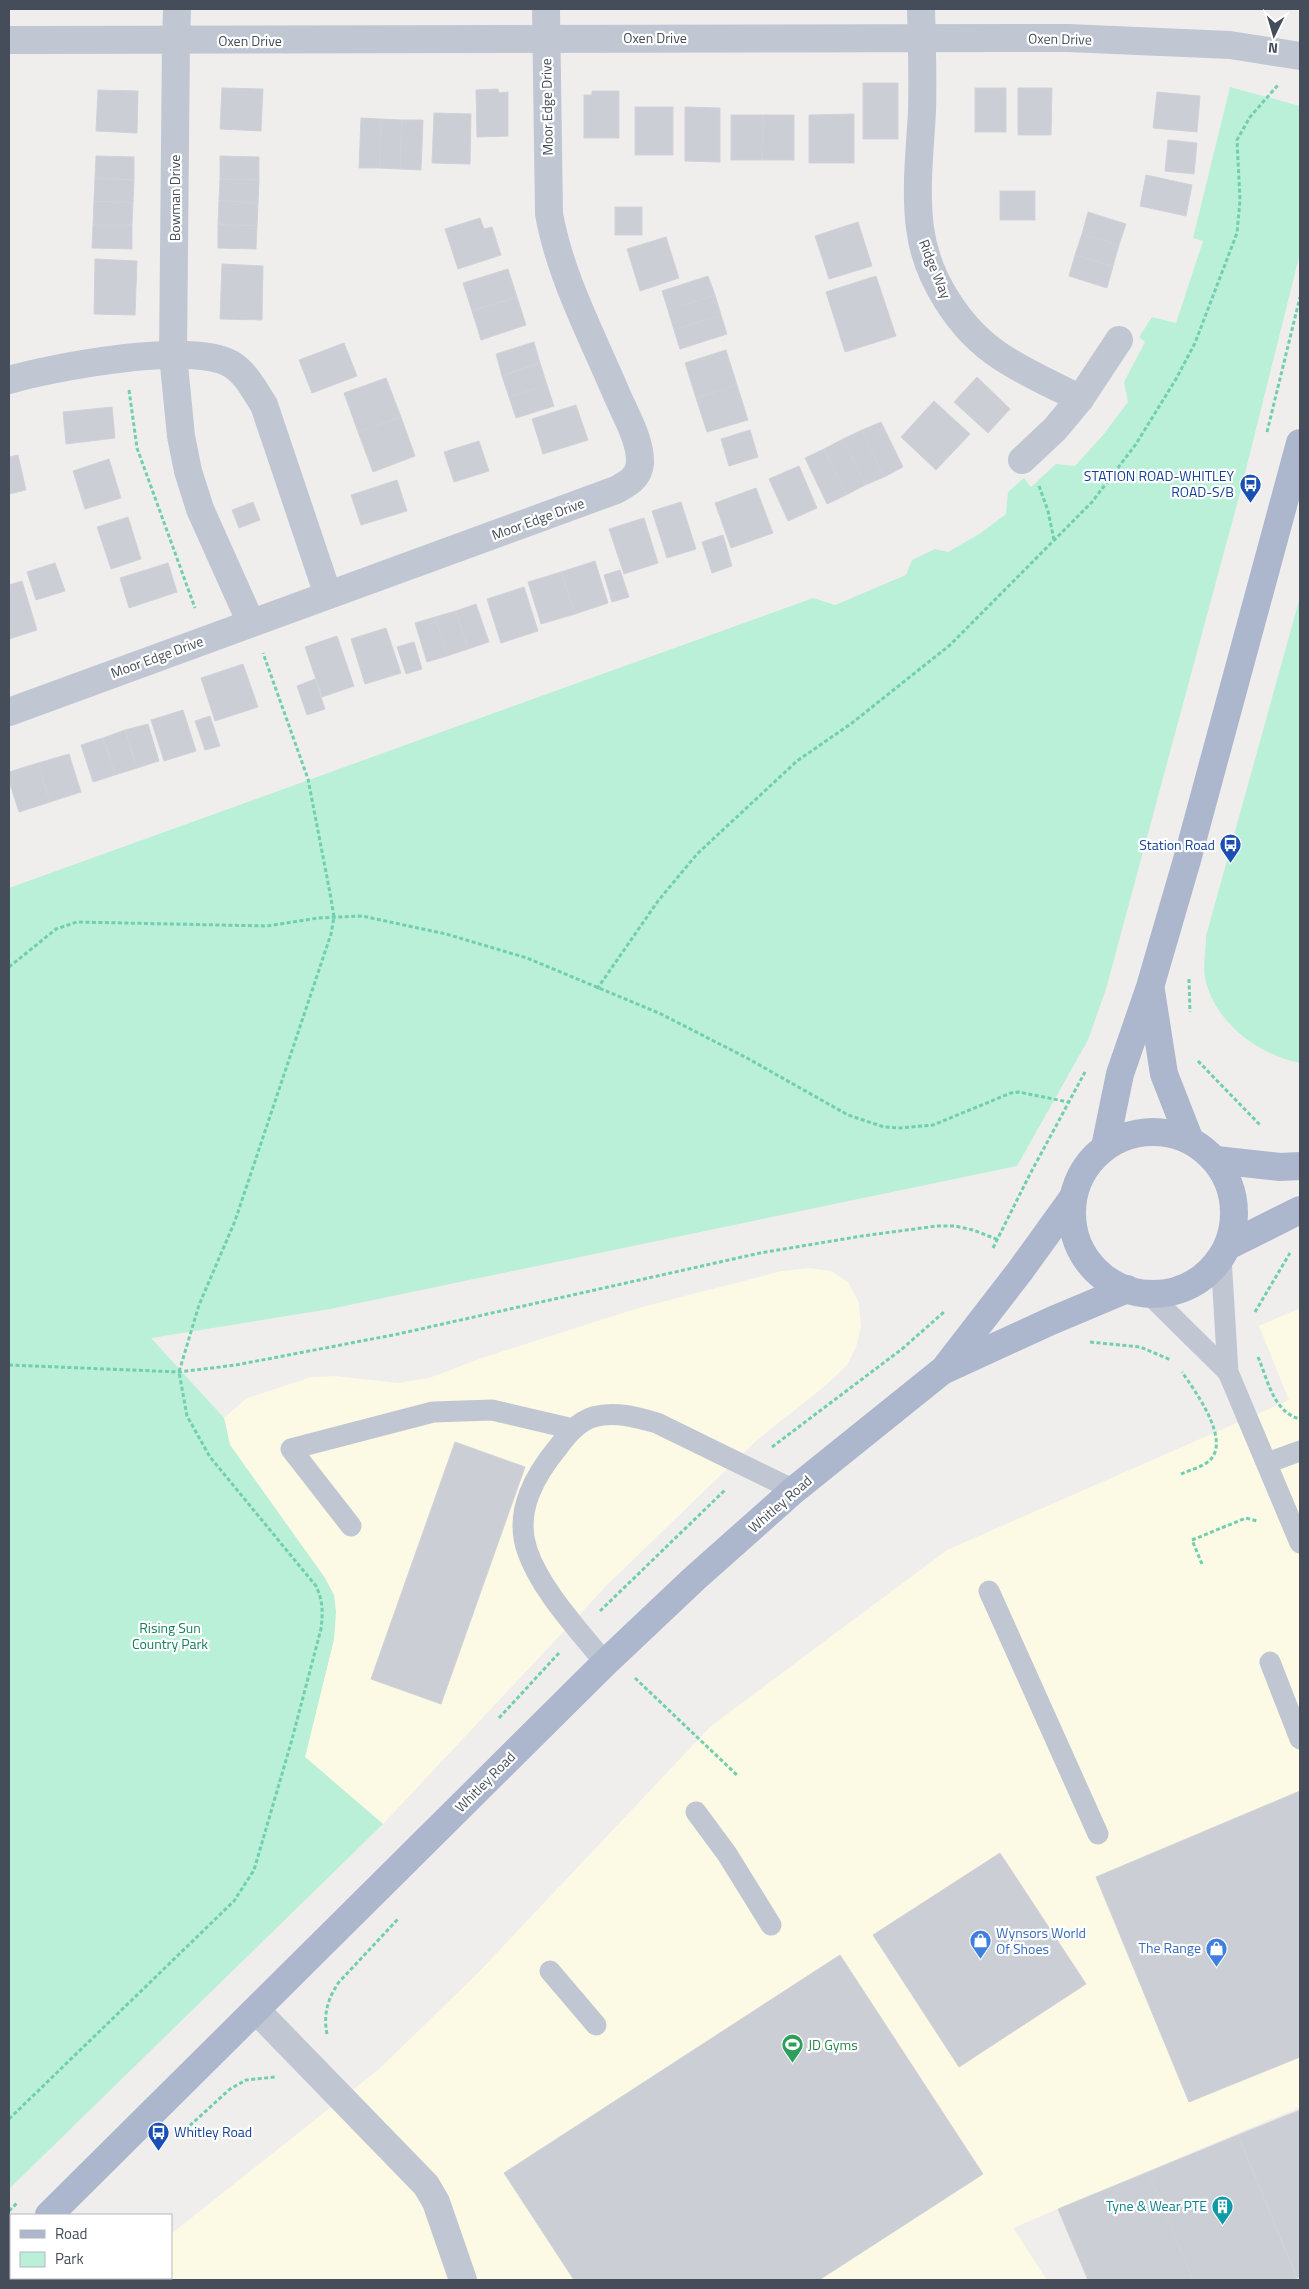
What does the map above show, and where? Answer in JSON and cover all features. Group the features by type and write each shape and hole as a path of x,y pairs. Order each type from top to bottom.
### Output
{"main road":[{"path":"1105,1147 1120,1074 1150,986 1284,507 1300,443"},
{"path":"1150,986 1164,1074 1189,1138"},
{"path":"1224,1252 1234,1220 1233,1198 1227,1179 1216,1160 1189,1138 1149,1133 1125,1138 1105,1147 1088,1165 1078,1181 1072,1199 1071,1222 1082,1259 1092,1270 1107,1280 1138,1291 1171,1290 1191,1283 1206,1273 1224,1252 1300,1210"},
{"path":"1216,1160 1280,1167 1300,1166"},
{"name":"Whitley Road","path":"942,1372 1072,1199"},
{"name":"Whitley Road","path":"50,2214 605,1663 695,1578 794,1490 942,1372 1051,1321 1138,1291"}],"street":[{"name":"Bowman Drive","path":"177,9 175,390 188,471 200,510 251,622"},
{"path":"546,9 546,38"},
{"name":"Ridge Way","path":"921,9 920,228 926,252 938,283 961,321 985,344 1000,356 1080,399"},
{"name":"Moor Edge Drive","path":"9,712 616,490 630,482 637,473 640,464 634,435 569,284 553,238 548,190 546,38"},
{"name":"Oxen Drive","path":"9,40 1068,38 1230,45 1300,56"},
{"path":"1022,460 1055,429 1080,399 1119,340"},
{"path":"9,380 38,372 96,361 174,355 212,358 231,364 249,382 264,405 328,594"},
{"path":"256,2010 426,2185 436,2202 463,2280"}],"lane":[{"path":"1224,1252 1228,1372 1300,1543"},
{"path":"1138,1291 1228,1372"},
{"path":"351,1526 291,1449 433,1412 492,1410 573,1429"},
{"path":"605,1663 542,1580 527,1548 524,1531 524,1512 529,1491 544,1464 573,1429 592,1418 612,1414 635,1416 657,1423 794,1490"},
{"path":"1266,1463 1300,1451"},
{"path":"989,1592 1098,1834"},
{"path":"1270,1662 1300,1739"},
{"path":"696,1812 727,1854 771,1925"},
{"path":"550,1971 596,2025"}],"path":[{"path":"597,989 658,901 697,854 797,761 852,723 950,645 1092,502 1136,444 1176,379 1195,343 1226,263 1240,219 1237,140 1250,116 1278,85"},
{"path":"1265,442 1300,297"},
{"path":"125,359 132,427 137,448 206,639"},
{"path":"1022,460 1041,489 1054,540"},
{"path":"9,2119 234,1901 244,1888 254,1870 291,1743 321,1629 322,1598 316,1586 210,1457 187,1416 179,1372 199,1305 241,1202 328,944 334,917 308,779 251,622"},
{"path":"9,967 56,929 77,922 267,926 334,917 362,916 446,934 526,958 661,1014 747,1058 848,1115 868,1123 900,1128 933,1125 987,1101 1019,1092 1068,1102"},
{"path":"1198,1063 1261,1126"},
{"path":"998,1239 1087,1068"},
{"path":"9,1365 179,1372 236,1365 432,1327 760,1253 937,1226 955,1226 973,1230 998,1239 1030,1256"},
{"path":"1253,1314 1294,1247"},
{"path":"1083,1341 1140,1347 1176,1364"},
{"path":"1256,1352 1281,1410 1289,1415 1300,1418"},
{"path":"1180,1369 1215,1429 1218,1447 1209,1461 1182,1474"},
{"path":"1202,1564 1192,1540 1246,1518 1257,1521"},
{"path":"632,1675 738,1776"},
{"path":"328,2038 325,2020 326,2007 332,1992 399,1917"},
{"path":"179,2136 230,2089 246,2080 260,2076 274,2076 281,2079"}],"shaded area":[{"path":"809,1268 831,1271 848,1282 859,1303 861,1327 856,1347 847,1365 825,1386 757,1440 608,1584 383,1824 305,1757 334,1639 325,1578 230,1445 224,1418 247,1398 311,1377 335,1376 398,1383 429,1378 482,1358 638,1308 782,1271"},
{"path":"1300,1308 1300,2107 1013,2228 1047,2280 114,2280 172,2279 172,2233 379,2069 476,1975 711,1726 947,1550 1289,1400 1259,1326"}],"green space":[{"name":"Rising Sun Country Park","path":"1230,87 1300,106 1300,253 1240,493 1106,989 1088,1040 1017,1166 330,1309 151,1338 224,1418 230,1445 325,1578 334,1595 336,1612 334,1639 305,1757 383,1824 9,2189 9,888 813,598 835,605 906,575 912,560 935,549 948,552 981,533 1006,514 1008,492 1024,478 1031,487 1056,464 1075,466 1103,435 1128,402 1124,382 1145,342 1139,337 1152,317 1176,323 1203,241 1193,238"},
{"path":"1300,597 1300,1063 1270,1053 1255,1045 1230,1024 1212,997 1206,982 1204,965 1206,936"}],"building":[{"path":"863,83 898,83 898,139 863,139"},
{"path":"222,88 263,89 261,131 220,129"},
{"path":"975,88 1006,88 1006,132 975,132"},
{"path":"1018,88 1052,88 1051,135 1018,135"},
{"path":"498,89 499,93 508,92 508,136 477,137 476,90"},
{"path":"98,90 138,91 137,133 96,131"},
{"path":"592,91 619,91 619,138 584,138 584,95 592,95"},
{"path":"1157,92 1200,96 1197,132 1153,128"},
{"path":"635,107 673,107 673,155 635,155"},
{"path":"685,107 720,108 720,162 685,161"},
{"path":"434,113 471,114 470,164 432,163"},
{"path":"854,114 854,163 809,163 809,115"},
{"path":"731,115 763,115 762,160 731,160"},
{"path":"763,115 794,115 794,160 762,160"},
{"path":"361,118 381,119 380,168 359,168"},
{"path":"381,119 402,120 400,169 380,168"},
{"path":"402,120 423,120 421,170 400,169"},
{"path":"1168,140 1197,143 1194,174 1165,171"},
{"path":"96,156 134,157 134,180 95,178"},
{"path":"220,156 259,157 259,180 220,179"},
{"path":"1146,175 1192,185 1186,216 1140,206"},
{"path":"95,178 134,180 133,203 94,201"},
{"path":"220,179 259,180 258,203 219,201"},
{"path":"1000,191 1035,191 1035,220 1000,220"},
{"path":"94,201 133,203 132,225 93,225"},
{"path":"219,201 258,203 257,226 218,224"},
{"path":"615,207 642,207 642,235 615,235"},
{"path":"1088,212 1126,224 1119,245 1082,234"},
{"path":"480,218 484,229 492,227 501,255 458,269 445,229"},
{"path":"858,222 872,266 829,279 815,236"},
{"path":"218,224 257,226 256,249 218,248"},
{"path":"93,225 132,225 132,249 92,248"},
{"path":"1082,234 1119,245 1113,266 1075,255"},
{"path":"666,237 679,278 640,291 627,249"},
{"path":"1075,255 1113,266 1107,288 1069,276"},
{"path":"95,259 137,261 135,315 94,314"},
{"path":"222,264 263,266 262,320 220,319"},
{"path":"508,269 517,297 472,311 463,283"},
{"path":"708,276 715,295 668,310 662,291"},
{"path":"876,276 896,336 845,352 826,292"},
{"path":"715,295 721,315 674,330 668,310"},
{"path":"517,297 526,325 481,340 472,311"},
{"path":"721,315 727,334 680,349 674,330"},
{"path":"534,342 540,363 502,376 496,354"},
{"path":"344,343 357,376 312,393 299,360"},
{"path":"726,350 737,385 696,398 685,363"},
{"path":"540,363 547,385 509,397 502,376"},
{"path":"977,377 1010,409 988,433 954,402"},
{"path":"386,378 401,417 358,432 344,393"},
{"path":"547,385 554,406 516,418 509,397"},
{"path":"737,385 748,420 707,432 696,398"},
{"path":"934,401 970,434 936,470 901,437"},
{"path":"576,405 588,440 543,454 532,419"},
{"path":"112,407 115,438 66,444 63,412"},
{"path":"401,417 415,456 373,472 358,432"},
{"path":"881,422 903,467 884,477 862,430"},
{"path":"750,430 758,457 729,466 721,439"},
{"path":"862,430 884,477 865,485 843,439"},
{"path":"843,439 865,485 846,495 824,449"},
{"path":"479,441 489,471 454,482 444,452"},
{"path":"824,449 846,495 827,504 805,458"},
{"path":"18,455 26,490 9,494 9,457"},
{"path":"109,459 121,498 85,509 73,471"},
{"path":"799,466 817,508 788,521 769,479"},
{"path":"397,480 407,511 361,525 351,495"},
{"path":"756,488 773,533 731,548 715,503"},
{"path":"253,502 260,520 239,528 232,510"},
{"path":"681,502 696,549 667,558 652,511"},
{"path":"128,517 141,559 111,569 97,527"},
{"path":"644,518 658,563 624,574 609,529"},
{"path":"723,535 732,566 712,573 702,542"},
{"path":"595,561 608,603 575,614 561,572"},
{"path":"55,563 65,591 36,600 27,572"},
{"path":"168,563 177,592 129,608 120,578"},
{"path":"620,570 629,597 612,602 604,575"},
{"path":"561,572 575,614 541,624 528,582"},
{"path":"22,581 37,630 9,639 9,585"},
{"path":"524,587 538,631 501,643 487,599"},
{"path":"476,604 489,642 468,649 456,611"},
{"path":"456,611 468,649 447,656 435,617"},
{"path":"435,617 447,656 427,662 415,623"},
{"path":"386,628 401,673 365,684 351,639"},
{"path":"337,636 354,686 322,697 305,647"},
{"path":"414,642 422,669 406,674 397,647"},
{"path":"243,664 258,707 215,721 201,678"},
{"path":"315,679 325,709 307,715 297,686"},
{"path":"183,710 196,751 164,761 151,720"},
{"path":"210,716 220,746 205,750 195,721"},
{"path":"148,724 159,761 137,768 125,730"},
{"path":"125,730 137,768 115,775 103,738"},
{"path":"103,738 115,775 93,782 81,745"},
{"path":"69,754 81,792 50,802 38,763"},
{"path":"38,763 50,802 19,812 9,781 9,772"},
{"path":"455,1442 525,1467 441,1704 371,1679"},
{"name":"The Range","path":"1300,1791 1300,2057 1189,2102 1096,1877"},
{"name":"Wynsors World Of Shoes","path":"1000,1853 1086,1984 959,2067 873,1935"},
{"name":"JD Gyms","path":"840,1955 983,2174 819,2280 574,2280 504,2173"},
{"path":"1300,2110 1300,2276 1297,2278 1238,2135"},
{"name":"Tyne & Wear PTE","path":"1238,2135 1297,2278 1290,2280 1193,2280 1148,2172"},
{"path":"1148,2172 1193,2280 1088,2280 1058,2209"}],"place":[{"name":"STATION ROAD-WHITLEY ROAD-S/B","path":"1250,503"},
{"name":"Station Road","path":"1231,864"},
{"name":"Wynsors World Of Shoes","path":"980,1960"},
{"name":"The Range","path":"1217,1967"},
{"name":"JD Gyms","path":"792,2064"},
{"name":"Whitley Road","path":"158,2151"},
{"name":"Tyne & Wear PTE","path":"1223,2225"}]}
